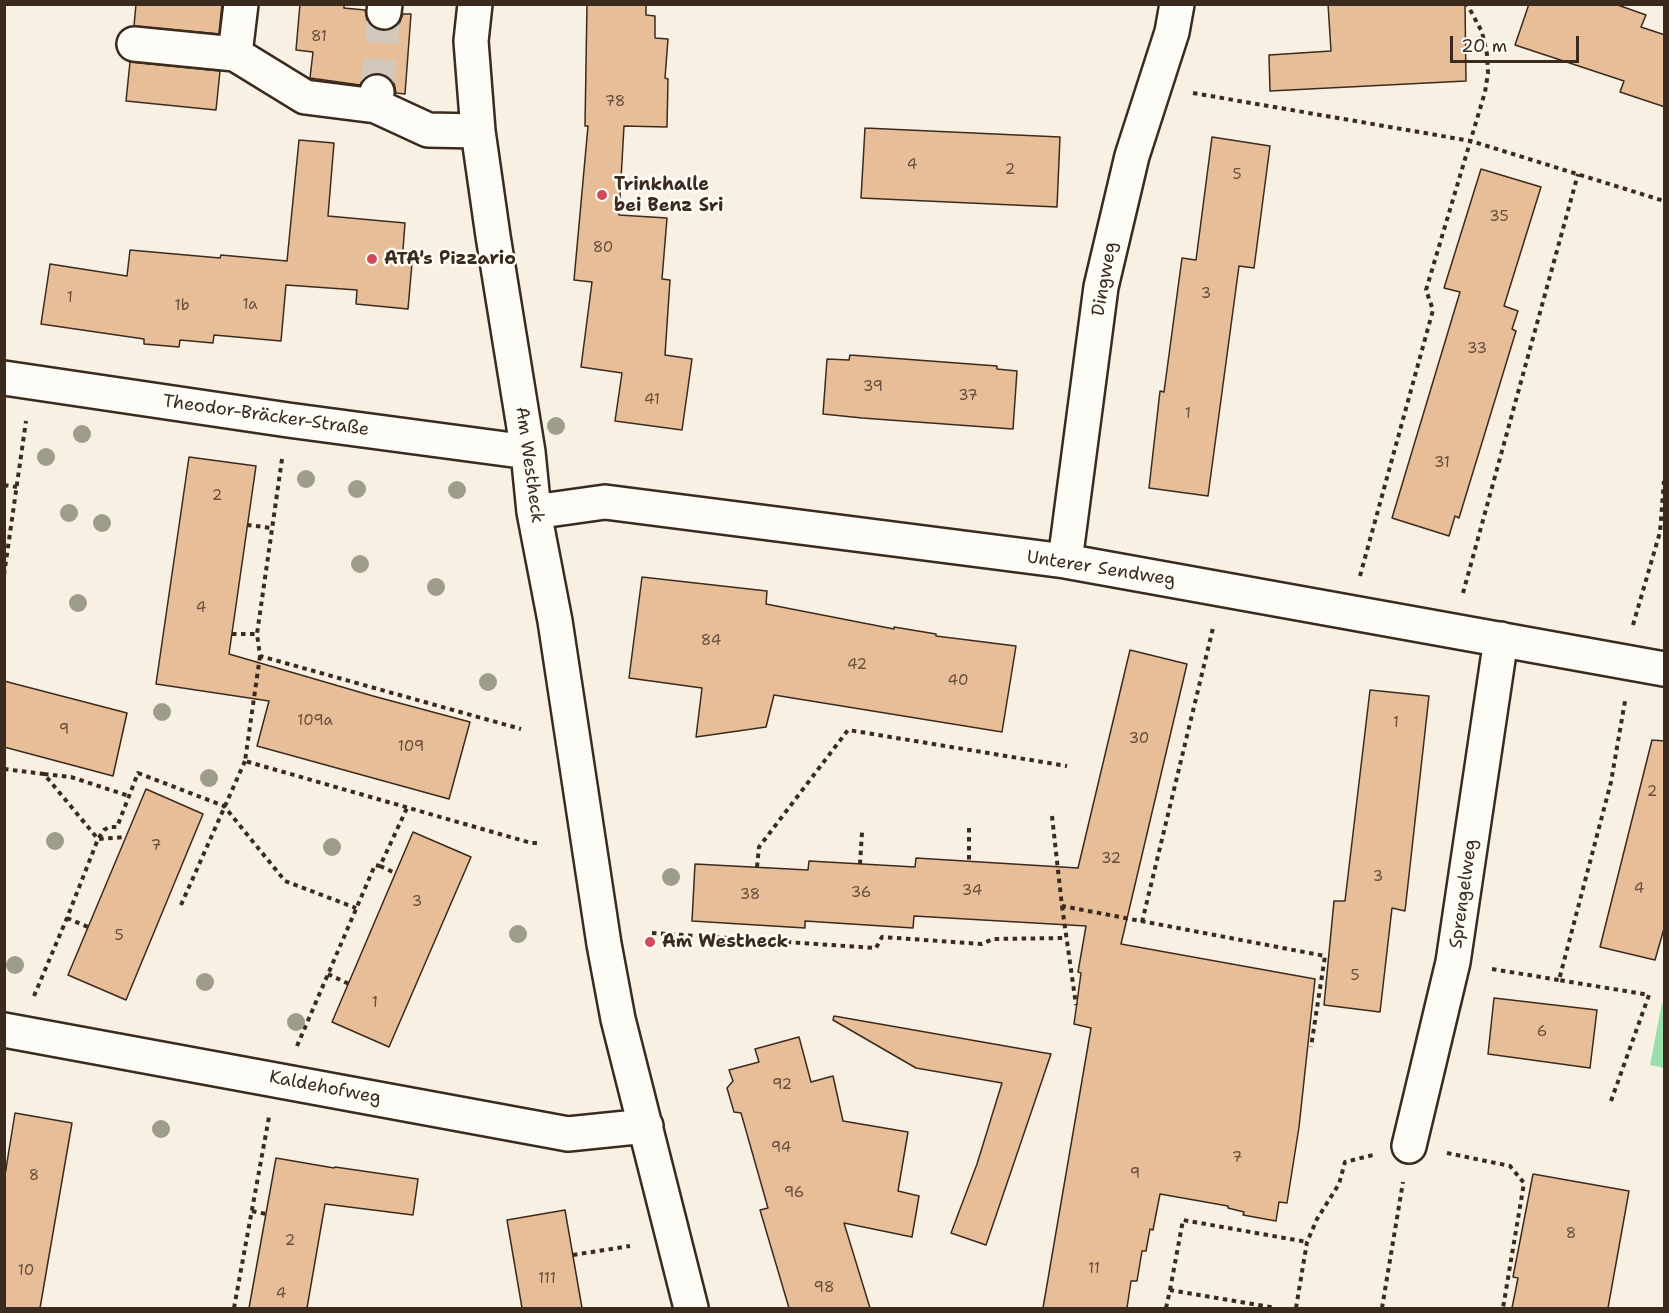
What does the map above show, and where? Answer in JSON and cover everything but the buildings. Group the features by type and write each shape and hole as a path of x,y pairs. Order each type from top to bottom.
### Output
{"street":[{"path":"235,54 241,4"},
{"name":"Am Westheck","path":"475,4 471,41 478,131 528,452 534,512 555,621 603,933 618,1019 691,1308"},
{"name":"Dingweg","path":"1065,561 1101,287 1132,156 1172,32 1177,4"},
{"path":"134,44 235,54 305,97 376,99 429,130 478,131"},
{"name":"Theodor-Bräcker-Straße","path":"18,380 288,420 528,452"},
{"name":"Unterer Sendweg","path":"534,512 605,502 1065,561 1665,669"},
{"name":"Sprengelweg","path":"1409,1146 1453,962 1501,639"},
{"name":"Kaldehofweg","path":"11,1031 568,1134 646,1126"}],"path":[{"path":"1350,612 1433,310 1426,290 1485,92 1488,73 1487,54 1482,32 1467,4"},
{"path":"1154,87 1471,141 1665,201"},
{"path":"1452,630 1578,174"},
{"path":"4,575 17,487 18,380"},
{"path":"181,906 245,761 260,656 257,634 288,420"},
{"path":"1559,981 1611,782 1631,663 1633,621 1660,532 1665,481"},
{"path":"4,485 17,487"},
{"path":"247,525 272,528"},
{"path":"1143,922 1222,589"},
{"path":"232,634 257,634"},
{"path":"260,656 521,729"},
{"path":"757,867 759,847 848,730 1067,766"},
{"path":"245,761 531,843 539,843"},
{"path":"4,769 71,777 129,796"},
{"path":"11,1031 67,918 98,839 104,830 117,827 138,773 224,806 285,881 357,908"},
{"path":"44,774 98,839"},
{"path":"380,866 407,808"},
{"path":"1052,816 1076,1005"},
{"path":"969,828 969,861"},
{"path":"860,864 862,832"},
{"path":"98,839 126,837"},
{"path":"234,1308 279,1080 375,865 395,873"},
{"path":"1062,906 1324,956 1311,1047"},
{"path":"67,918 88,927"},
{"path":"652,933 876,948 882,937 982,944 993,939 1066,938"},
{"path":"1453,962 1649,995 1611,1101"},
{"path":"328,974 349,984"},
{"path":"1382,1308 1409,1146"},
{"path":"1296,1308 1307,1242 1317,1219 1339,1184 1345,1162 1409,1146 1510,1166 1524,1183 1503,1308"},
{"path":"252,1211 266,1214"},
{"path":"1166,1308 1183,1220 1307,1242"},
{"path":"573,1255 630,1246"},
{"path":"1170,1290 1276,1308"}],"green space":[{"path":"1662,1003 1664,1004 1664,1068 1650,1065"}],"tunnel":[{"path":"377,92 384,12"}],"place":[{"name":"Trinkhalle bei Benz Sri","path":"602,195"},
{"name":"ATA's Pizzario","path":"372,259"},
{"name":"Am Westheck","path":"650,942"}]}
